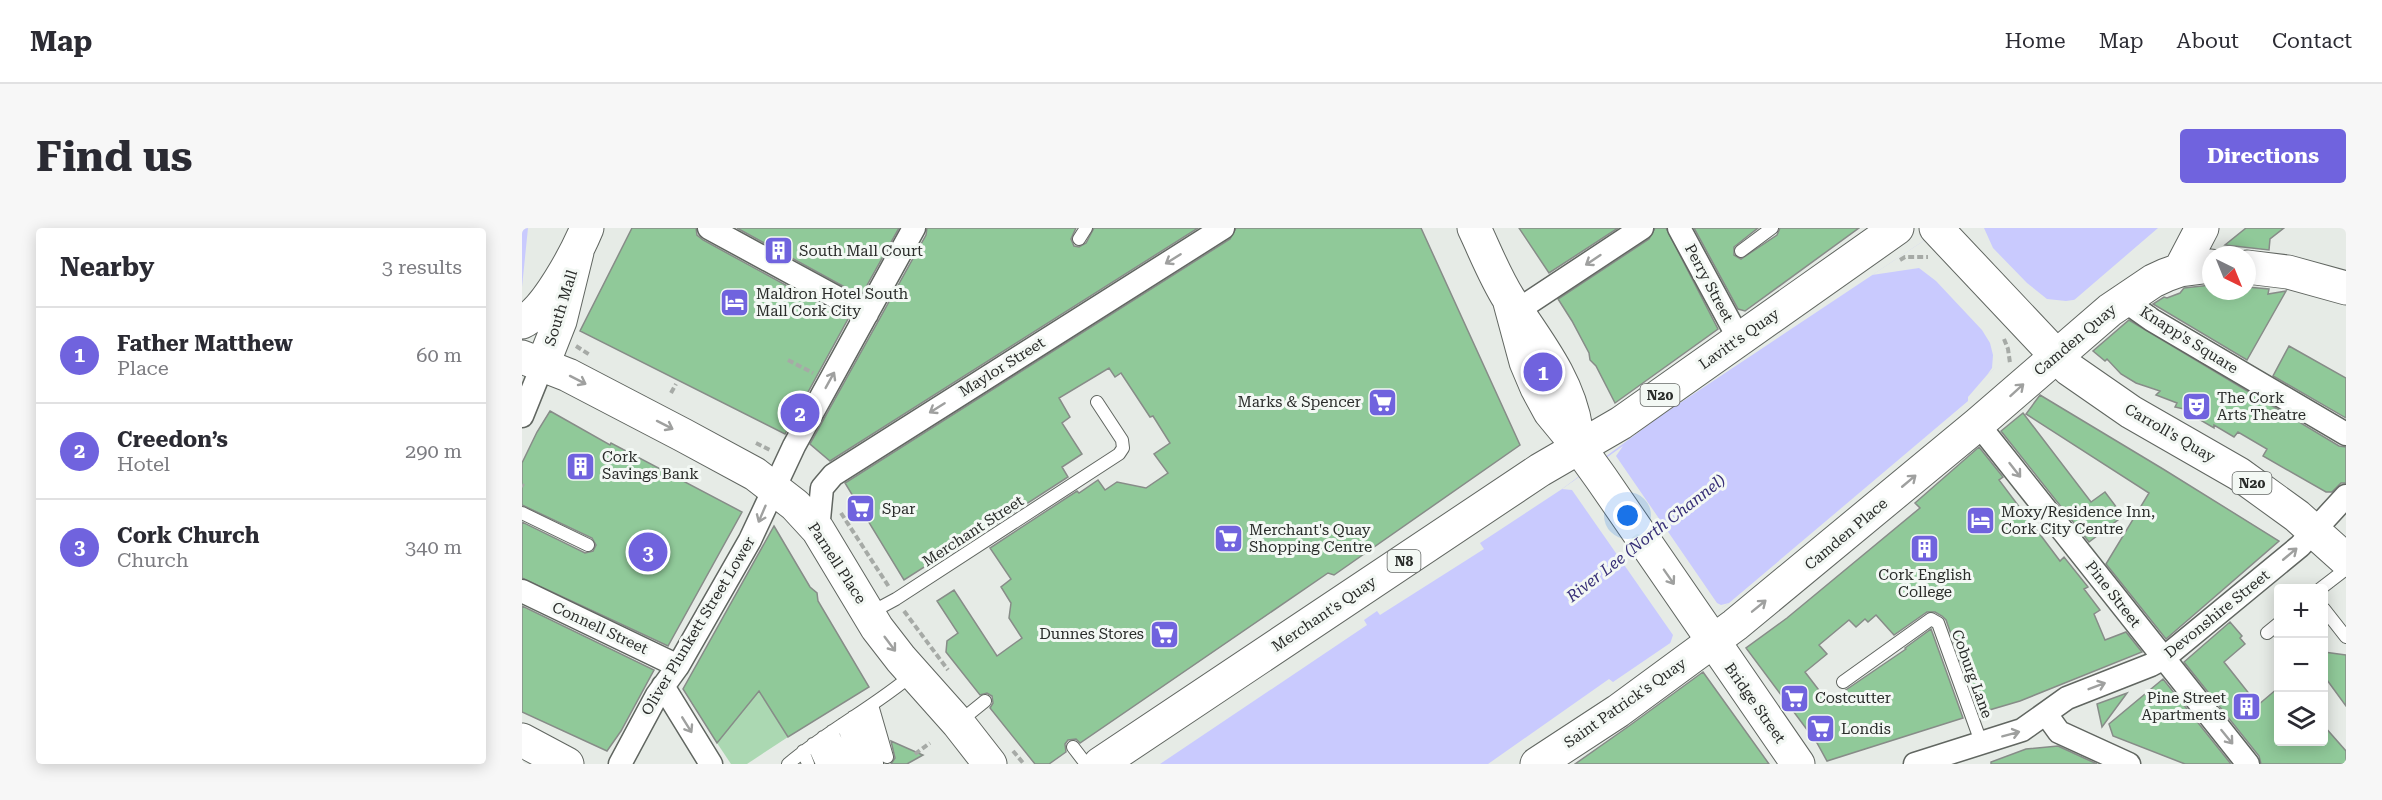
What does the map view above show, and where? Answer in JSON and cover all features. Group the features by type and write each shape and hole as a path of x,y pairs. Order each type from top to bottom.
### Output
{"main road":[{"path":"1474,228 1513,304 1558,377 1569,400 1591,463"},
{"path":"2196,268 2202,228"},
{"name":"N20","path":"1938,229 2045,345"},
{"name":"Lavitt's Quay","path":"1591,463 1621,423 1884,232"},
{"name":"South Mall","path":"522,322 528,320 537,310 582,240"},
{"name":"South Mall","path":"532,360 560,321 582,240"},
{"name":"Camden Quay","path":"1978,424 2045,345 2153,281 2196,268"},
{"path":"2256,268 2288,272 2346,288"},
{"name":"Carroll's Quay","path":"2045,345 2086,382 2131,412 2239,474 2315,531"},
{"name":"Parnell Place","path":"532,360 683,435 755,474 806,515 901,659 922,660 958,723 990,764"},
{"name":"Camden Place","path":"1707,632 1811,563 1978,424"},
{"name":"Bridge Street","path":"1591,463 1798,764"},
{"name":"Merchant's Quay","path":"1087,756 1591,463"},
{"name":"N20","path":"2315,531 2346,560"},
{"name":"Saint Patrick's Quay","path":"1537,764 1618,711 1707,632"},
{"path":"522,740 567,764"}],"street":[{"path":"709,228 867,314"},
{"name":"Oliver Plunkett Street Lower","path":"620,764 663,686 678,666 750,540 802,431 914,228"},
{"name":"Maylor Street","path":"824,486 842,468 1223,228"},
{"path":"1513,304 1642,228"},
{"name":"Perry Street","path":"1679,228 1739,339"},
{"name":"Knapp's Square","path":"2128,297 2144,315 2346,434"},
{"path":"522,416 532,360"},
{"name":"Pine Street","path":"1978,424 2107,577 2164,658 2248,764"},
{"path":"818,530 824,486"},
{"name":"Devonshire Street","path":"1915,764 2022,730 2067,698 2164,658 2315,531 2346,496"},
{"name":"Connell Street","path":"522,591 678,666"},
{"path":"663,686 711,764"},
{"path":"2046,714 2059,732 2129,764"}],"lane":[{"path":"1741,251 1772,228"},
{"name":"Merchant Street","path":"869,613 896,599 1119,454 1123,448 1122,440 1097,402"},
{"path":"522,513 588,545"},
{"path":"2325,584 2346,569"},
{"path":"2328,614 2346,637"},
{"name":"Coburg Lane","path":"1844,682 1931,619 1938,623 1981,742"},
{"path":"2268,633 2274,628"},
{"path":"790,763 922,660"},
{"path":"958,723 985,701"},
{"path":"838,727 877,761"},
{"path":"838,727 877,761"},
{"path":"808,764 838,727"},
{"path":"822,764 838,727"},
{"path":"834,764 838,727"},
{"path":"838,727 845,764"},
{"path":"838,727 856,764"},
{"path":"1086,764 1087,756"}],"path":[{"path":"788,360 819,376"},
{"path":"671,393 676,384"},
{"path":"824,486 890,589"},
{"path":"906,615 922,660"},
{"path":"915,754 930,743"}],"green space":[{"path":"759,691 788,737 747,764 731,764 717,743"}],"water":[{"path":"522,228 528,228 522,287"},
{"name":"River Lee (North Channel)","path":"1943,228 2158,228 1987,375 1968,397 1968,401 1729,603 1613,682 1609,679 1488,764 1160,764 1367,625 1364,620 1377,611 1380,615 1484,549 1480,543 1562,489 1659,417"}],"pier":[{"path":"1943,228 1984,228 1993,248 2027,283 2047,299 2066,301 2080,299 2089,293 1987,375 1992,368 1993,355 1990,343 1982,330 1936,281 1919,268 1872,275"},
{"path":"1623,446 1616,456 1717,603 1721,605 1729,603 1670,644 1673,635 1572,490 1562,489"}],"building":[{"path":"632,228 696,228 697,235 703,240 848,319 785,434 580,331"},
{"path":"737,228 899,228 861,296"},
{"path":"927,228 1076,228 1071,239 1074,246 1079,247 1086,243 1094,228 1198,228 830,461 810,444 926,235"},
{"path":"1236,228 1421,228 1520,445 1334,575 1328,573 1080,743 1076,739 1068,740 1065,744 1066,752 1049,764 1035,764 990,708 993,703 992,696 987,693 980,695 946,652 947,641 958,633 937,601 954,590 997,656 1022,638 1009,618 1011,603 1001,587 1011,579 990,548 1077,491 1079,493 1098,480 1105,490 1117,482 1146,488 1168,473 1154,454 1170,443 1153,416 1150,417 1121,373 1115,377 1109,368 1059,398 1070,417 1062,423 1082,454 1062,467 1068,477 904,580 845,483 1230,239"},
{"path":"1519,228 1618,228 1549,273"},
{"path":"1655,228 1666,228 1718,329 1615,403 1558,299 1649,239"},
{"path":"1694,228 1758,228 1734,247 1734,255 1741,259 1777,235 1780,228 1859,228 1745,311 1738,309"},
{"path":"2246,228 2284,228 2270,239 2269,250 2256,249 2256,246 2225,245"},
{"path":"2202,286 2202,300 2256,300 2256,288 2269,289 2268,294 2286,291 2247,360 2153,304 2164,297 2180,293 2184,288"},
{"path":"2129,320 2339,446 2346,447 2346,483 2341,483 2332,492 2326,492 2263,456 2267,449 2238,432 2234,437 2214,425 2214,428 2195,417 2197,412 2175,407 2177,403 2156,395 2160,391 2136,383 2121,374 2107,359 2105,361 2093,351"},
{"path":"2289,346 2346,378 2346,418 2273,376"},
{"path":"2040,395 2279,541 2166,639 2106,564 2149,493 2026,414"},
{"path":"550,411 610,445 611,443 742,512 668,646 522,578 522,522 585,553 593,551 596,545 592,538 522,505 522,463"},
{"path":"2023,413 2091,502 2105,492 2123,516 2089,542 2001,431"},
{"path":"1979,447 2003,477 1999,480 2060,561 2064,557 2088,587 2084,589 2100,610 2094,614 2105,640 2126,632 2142,652 2020,701 1979,713 1946,620 1942,616 1935,612 1927,612 1894,635 1876,615 1868,622 1865,619 1856,627 1849,620 1819,645 1827,654 1805,672 1828,702 1906,649 1931,629 1963,718 1827,761 1817,743 1746,648 1787,618 1920,508 1915,503"},
{"path":"774,526 810,587 817,593 818,601 869,687 788,737 759,691 717,743 683,689"},
{"path":"522,606 654,670 621,731 607,751 522,712"},
{"path":"2230,622 2242,636 2240,638 2245,644 2224,662 2258,705 2274,691 2274,746 2328,746 2328,731 2346,751 2346,764 2261,764 2259,756 2184,662"},
{"path":"2328,653 2346,655 2346,706 2328,681"},
{"path":"1703,672 1769,764 1575,764 1629,726"},
{"path":"2163,679 2231,764 2185,764 2113,736 2109,724"},
{"path":"2127,693 2102,727 2097,704"},
{"path":"891,741 923,755 907,764 891,764 895,758"},
{"path":"2058,746 2097,764 1991,764 1991,762 2026,749"}],"place":[{"name":"South Mall Court","path":"778,251"},
{"name":"Maldron Hotel South Mall Cork City","path":"735,303"},
{"name":"Father Matthew","path":"1543,372"},
{"name":"Marks & Spencer","path":"1382,402"},
{"name":"The Cork Arts Theatre","path":"2196,407"},
{"name":"Creedon’s","path":"800,413"},
{"name":"Cork Savings Bank","path":"581,466"},
{"name":"Spar","path":"861,509"},
{"name":"Moxy/Residence Inn, Cork City Centre","path":"1980,521"},
{"name":"Merchant's Quay Shopping Centre","path":"1228,539"},
{"name":"Cork English College","path":"1925,548"},
{"name":"Cork Church","path":"648,552"},
{"name":"Dunnes Stores","path":"1165,634"},
{"name":"Costcutter","path":"1794,698"},
{"name":"Pine Street Apartments","path":"2247,707"},
{"name":"Londis","path":"1820,729"}]}
